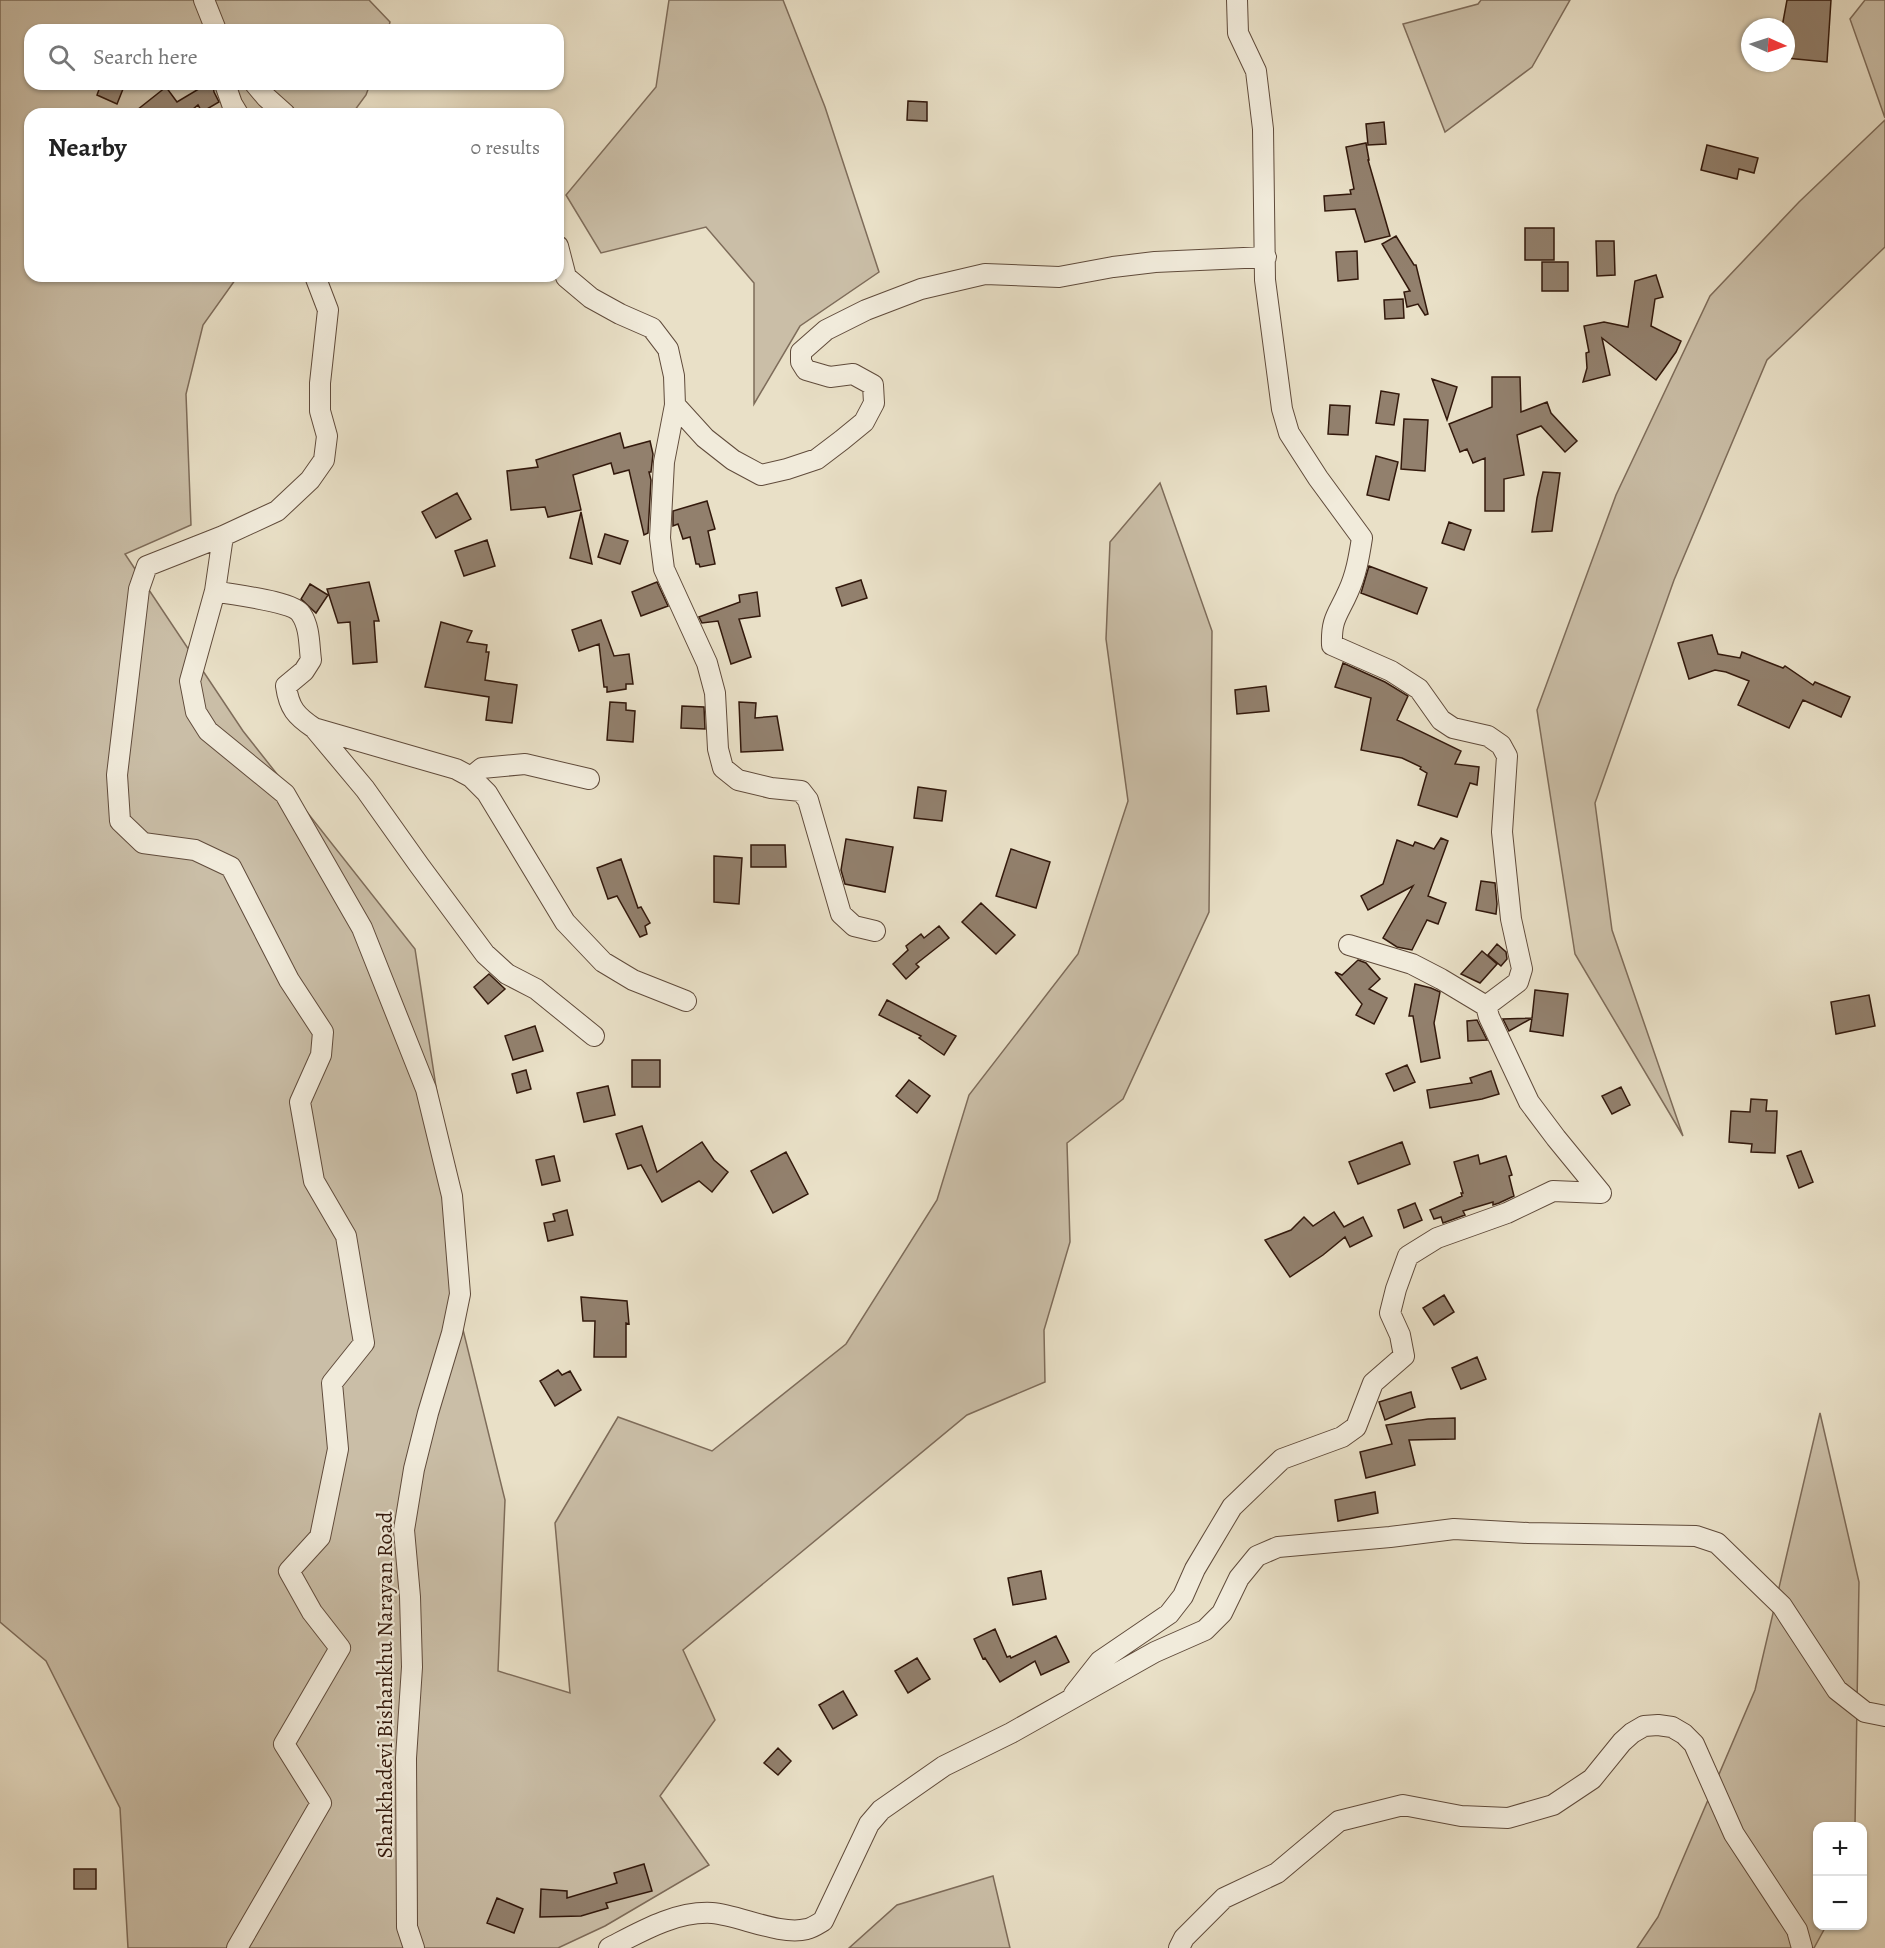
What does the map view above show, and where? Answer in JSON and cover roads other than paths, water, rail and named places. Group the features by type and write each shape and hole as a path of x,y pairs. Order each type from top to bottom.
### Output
{"street":[{"path":"204,0 214,24"},
{"path":"1237,0 1238,33 1256,71 1263,129 1265,280 1282,409 1289,433 1318,478 1362,538 1359,561 1348,593 1336,614 1332,629 1332,645 1392,671 1419,689 1441,720 1453,728 1488,736 1501,745 1507,756 1502,832 1510,919 1522,969 1518,982 1486,1006"},
{"path":"227,90 234,108"},
{"path":"260,90 278,108"},
{"path":"675,405 705,438 734,460 761,475 787,470 817,459 842,441 864,422 874,404 873,385 853,374 830,377 806,370 801,362 801,352 826,330 866,310 921,289 985,274 1059,277 1145,263 1266,257"},
{"path":"564,269 566,277 591,298 652,328 668,349 674,376 675,405 664,462 660,537 664,569 707,663 715,693 718,749 723,768 738,780 771,788 801,791 808,800 841,914 854,926 875,931"},
{"path":"237,1948 321,1803 284,1744 340,1648 312,1612 289,1571 320,1537 338,1449 332,1383 364,1343 346,1236 314,1181 300,1102 321,1055 323,1032 289,980 231,867 195,850 143,843 120,821 117,776 139,589 147,566 223,536 277,511 310,480 324,460 327,436 320,411 320,383 328,310 317,282"},
{"name":"Shankhadevi Bishankhu Narayan Road","path":"223,536 215,591 190,681 196,712 208,731 285,794 362,928 426,1089 452,1196 460,1294 452,1333 414,1469 404,1530 410,1596 412,1667 406,1758 407,1927 414,1948"},
{"path":"215,591 289,605 300,612 306,624 311,660 304,671 286,686 288,699 298,717 314,728 365,789 485,954 507,974 536,989 594,1036"},
{"path":"314,728 456,769 471,777 487,794 565,922 603,962 633,980 686,1001"},
{"path":"471,777 482,768 525,764 590,779"},
{"path":"1069,1701 1100,1661 1169,1614 1183,1596 1195,1569 1232,1507 1282,1459 1342,1437 1356,1428 1373,1383 1404,1356 1400,1335 1390,1313 1408,1256 1437,1238 1507,1213 1553,1191 1601,1193 1528,1102 1486,1006 1441,978 1412,964 1348,945"},
{"path":"609,1948 664,1922 696,1913 714,1913 785,1930 806,1930 823,1921 869,1824 881,1810 944,1766 1011,1733 1155,1652 1205,1630 1222,1613 1239,1578 1257,1556 1278,1546 1390,1537 1454,1529 1528,1533 1696,1536 1717,1543 1782,1606 1837,1690 1865,1712 1885,1716"},
{"path":"1179,1948 1184,1938 1224,1898 1277,1873 1339,1821 1403,1805 1461,1816 1508,1818 1553,1805 1592,1779 1632,1733 1644,1726 1658,1725 1672,1727 1694,1744 1734,1834 1797,1930 1802,1948"}]}
